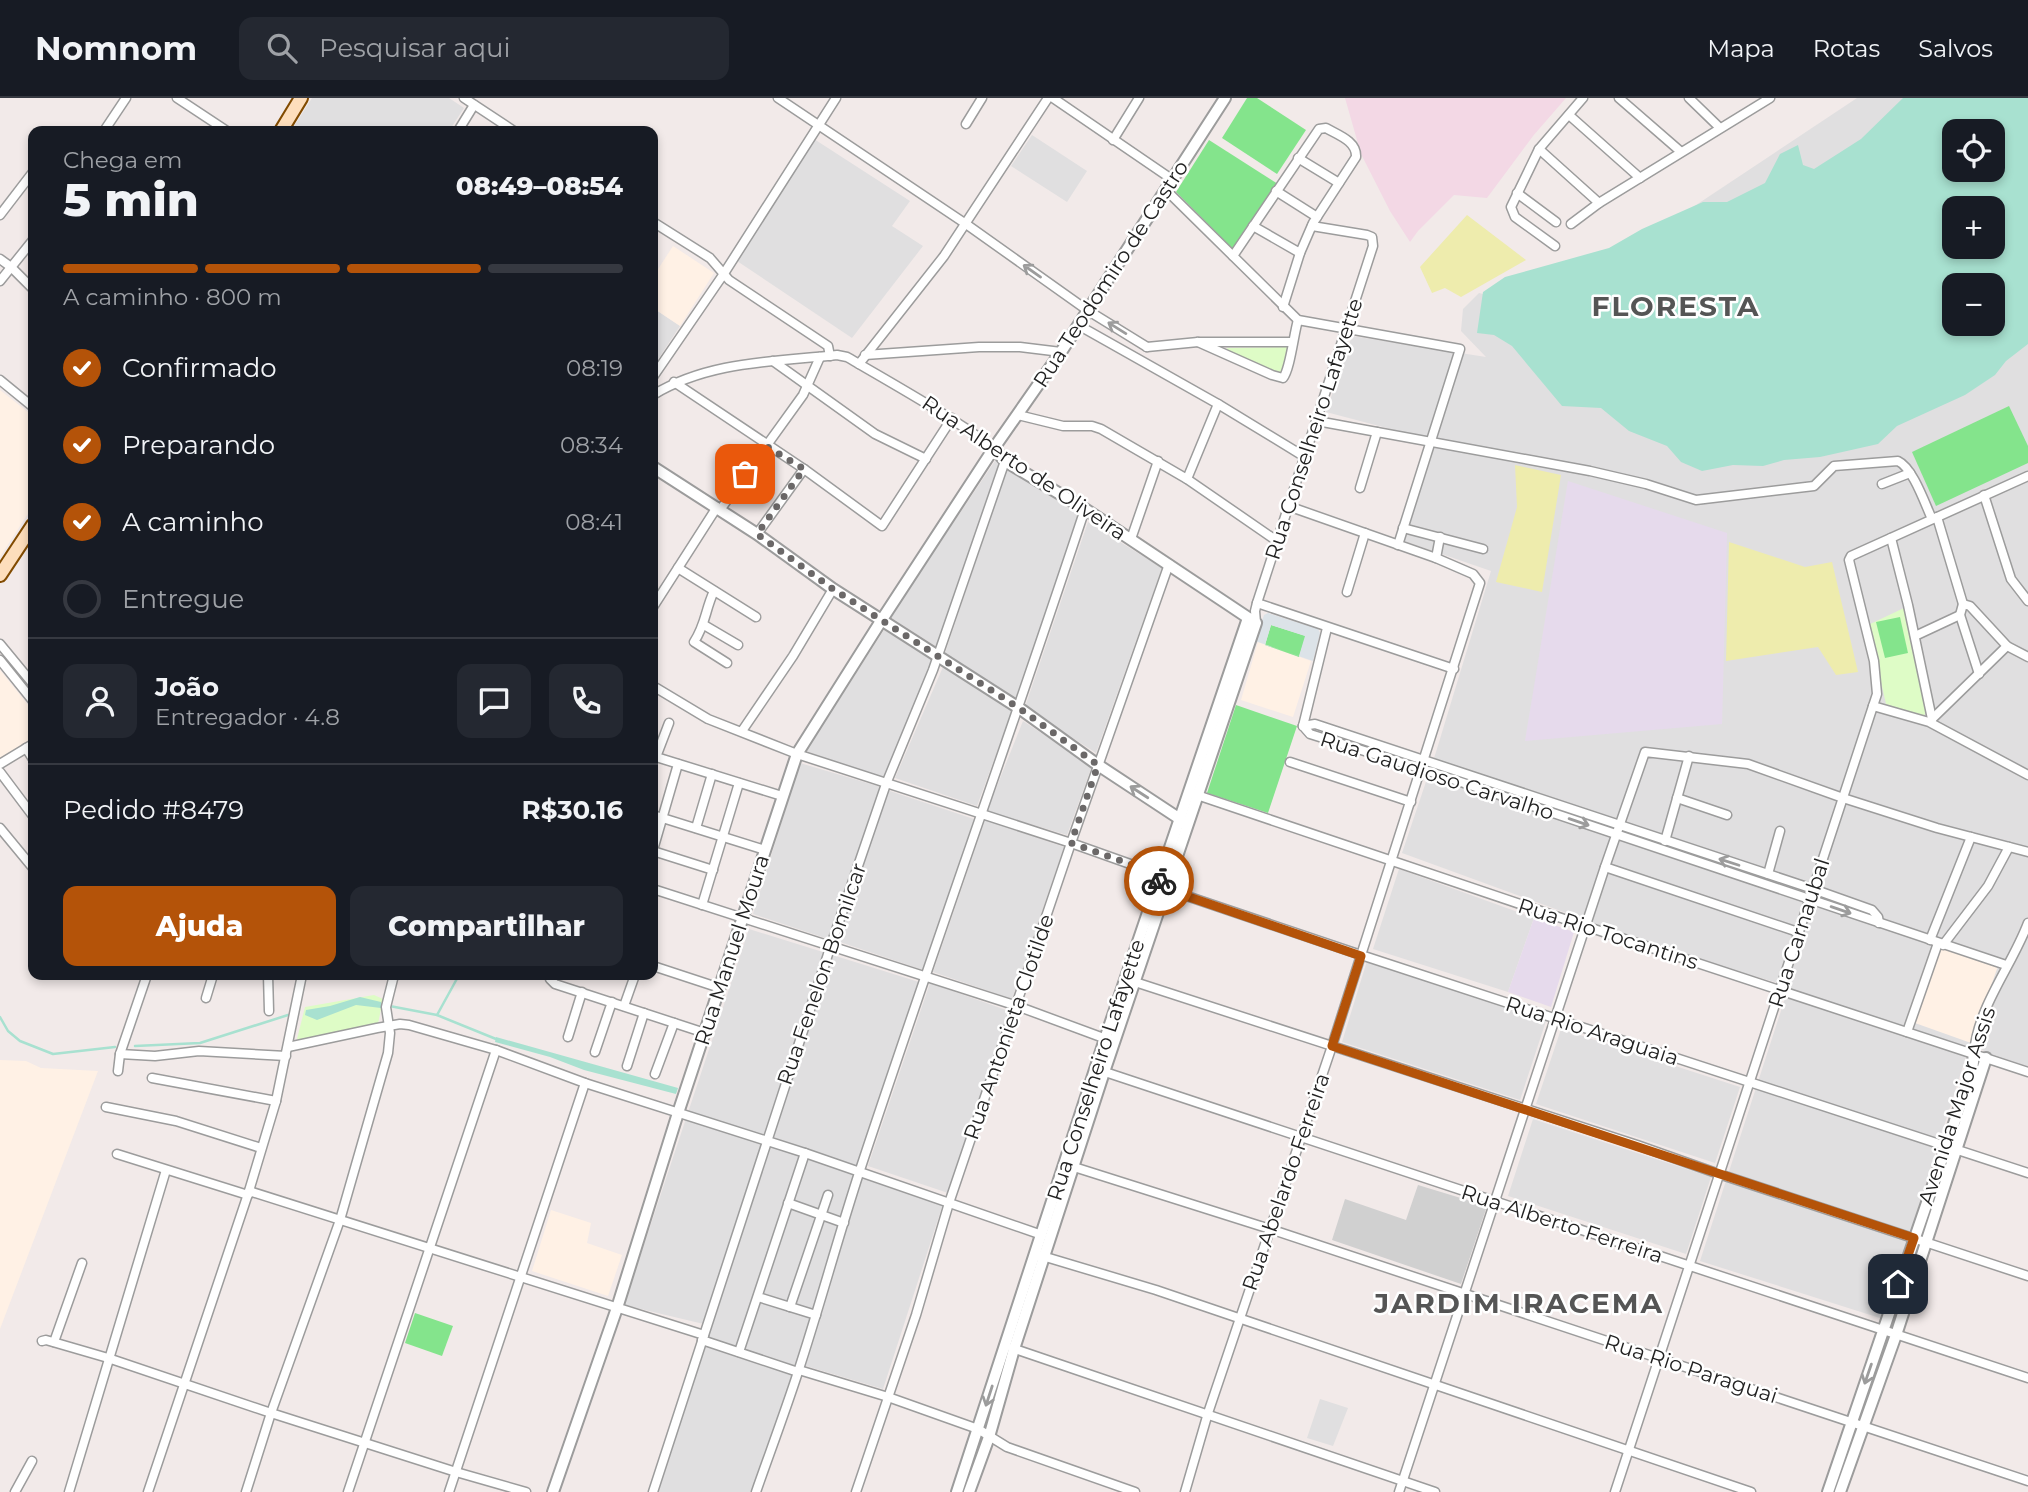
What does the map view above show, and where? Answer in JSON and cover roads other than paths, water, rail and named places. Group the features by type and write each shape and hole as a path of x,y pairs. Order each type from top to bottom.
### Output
{"main road":[{"path":"284,126 301,98"},
{"path":"0,575 28,533"}],"street":[{"path":"107,126 126,98"},
{"path":"177,98 220,126"},
{"path":"464,98 506,126"},
{"path":"778,98 966,224 1087,310 1147,347 1198,342 1292,342"},
{"path":"658,370 723,275 836,98"},
{"path":"967,124 982,98"},
{"path":"859,364 925,282 1051,98 1170,185 1233,256 1298,320 1460,349 1398,545"},
{"path":"1112,140 1139,98"},
{"name":"Rua Teodomiro de Castro","path":"994,448 1061,352 1225,98"},
{"path":"1556,246 1511,212 1517,193 1539,149 1583,98"},
{"path":"1619,98 1680,151"},
{"path":"1689,98 1720,128"},
{"path":"1572,224 1599,202 1770,98"},
{"path":"461,126 474,105"},
{"path":"1569,115 1640,178"},
{"path":"1233,256 1298,158 1322,127 1353,144 1357,154 1312,226 1300,253 1283,307"},
{"path":"1539,149 1599,202"},
{"path":"1298,158 1339,183"},
{"path":"0,215 28,179"},
{"path":"1276,191 1317,217"},
{"path":"1517,193 1556,222"},
{"path":"658,225 710,258 723,275 828,346 807,386 766,446 718,508 658,599"},
{"path":"1253,226 1300,253"},
{"name":"Rua Conselheiro Lafayette","path":"1041,1255 1042,1235 1254,614 1373,246 1371,237 1367,235 1312,226"},
{"path":"0,281 28,246"},
{"path":"0,259 28,284"},
{"path":"1198,342 1279,378 1287,375 1298,320"},
{"path":"1078,324 1305,457"},
{"path":"865,355 979,347 1020,347 1061,352"},
{"path":"1140,359 1147,347"},
{"path":"658,392 695,374 742,364 825,356"},
{"name":"Rua Alberto de Oliveira","path":"825,356 847,357 952,418 994,448 1005,461 1254,614"},
{"path":"773,361 875,434 926,459"},
{"path":"0,380 28,403"},
{"path":"674,382 804,469 882,526 952,418"},
{"path":"1187,479 1218,404"},
{"path":"1018,415 1063,426 1092,426 1187,479 1277,541"},
{"path":"1317,421 1646,484 1696,500 1814,486 1834,466 1898,461 1903,463 1910,473 1934,518 1963,604 1960,615 1979,674"},
{"path":"1360,488 1377,432"},
{"name":"Rua Manuel Moura","path":"553,1492 617,1308 678,1113 797,754 994,448"},
{"name":"Rua Fenelon Bomilcar","path":"653,1492 766,1141 886,784 937,657 1005,461"},
{"path":"1131,540 1158,461"},
{"path":"757,534 804,469"},
{"path":"658,470 757,534 881,621 1019,708 1184,822"},
{"path":"1882,484 1910,473"},
{"name":"Rua Carnaubal","path":"1615,1492 1877,694 1876,673 1849,560 2028,476"},
{"path":"1984,495 2011,579 2028,601"},
{"path":"1288,506 1436,558 1440,537"},
{"path":"756,1492 816,1315 859,1171 1085,509"},
{"path":"1403,528 1483,549"},
{"path":"1347,592 1365,533"},
{"path":"1891,538 1915,636 1930,720"},
{"name":"Rua Abelardo Ferreira","path":"1185,1492 1208,1413 1332,1046 1478,592 1480,583 1474,574 1436,558"},
{"name":"Rua Antonieta Clotilde","path":"856,1492 916,1315 949,1203 1169,564"},
{"path":"678,568 756,617"},
{"path":"742,731 793,656 833,589"},
{"path":"714,591 704,625 694,642 727,663"},
{"path":"1963,604 1970,606 2007,646 2028,657"},
{"path":"1254,614 1327,628 1454,669"},
{"path":"1915,636 1960,615"},
{"path":"704,625 738,645"},
{"name":"Rua Gaudioso Carvalho","path":"1327,628 1303,726 1315,723 1423,764 2006,965"},
{"path":"0,644 28,678"},
{"path":"1930,720 2007,646"},
{"path":"0,660 28,695"},
{"path":"14,677 28,668"},
{"name":"Rua Rio Araguaia","path":"658,692 708,719 797,754 1071,843 1164,882 1361,956 2028,1173"},
{"path":"1873,706 1930,720 2028,775"},
{"path":"658,748 670,723"},
{"path":"0,764 28,747"},
{"path":"1399,1492 1554,1019 1645,752 1748,764 1843,799 2028,852"},
{"path":"1665,841 1689,756"},
{"path":"658,758 782,796"},
{"path":"1290,762 1411,802"},
{"path":"658,833 678,764"},
{"path":"0,772 28,809"},
{"path":"696,828 712,775"},
{"path":"702,905 739,783"},
{"name":"Rua Rio Tocantins","path":"1193,794 2028,1072"},
{"path":"1677,799 1727,815"},
{"path":"658,817 765,850"},
{"path":"0,828 28,862"},
{"name":"Rua Gaudioso Carvalho","path":"1617,830 1665,841 1813,889 1872,910 1879,923"},
{"path":"1768,874 1780,831"},
{"path":"1907,1032 1971,836"},
{"path":"1937,943 1988,886 2009,847"},
{"path":"658,853 713,870"},
{"path":"1605,867 1798,932"},
{"name":"Rua Conselheiro Lafayette","path":"1110,1041 1135,982 1164,882"},
{"path":"658,891 927,976 1110,1041"},
{"name":"Avenida Major Assis","path":"1840,1492 1882,1330 1972,1071 1977,1035 2006,965 2028,923"},
{"path":"658,968 720,988"},
{"path":"118,1071 120,1054 145,980"},
{"path":"206,998 211,980"},
{"path":"268,980 269,1012"},
{"path":"148,1492 276,1101 301,980"},
{"path":"246,1492 271,1413 340,1220 388,1053 390,1025 387,1003 393,980"},
{"path":"551,980 555,984 705,1032"},
{"path":"624,1006 633,980"},
{"path":"1135,982 1637,1145 2028,1276"},
{"path":"568,1037 582,992"},
{"path":"595,1052 612,1002"},
{"path":"627,1066 644,1013"},
{"path":"655,1074 674,1023"},
{"path":"120,1054 155,1056 198,1051 287,1051 390,1025 409,1025 496,1050 585,1083 805,1153 1042,1235"},
{"path":"348,1492 496,1050"},
{"name":"Avenida Major Assis","path":"1828,1492 1896,1335 1958,1151 1986,1058"},
{"name":"Rua Conselheiro Lafayette","path":"957,1492 1074,1167 1100,1070"},
{"name":"Rua Alberto Ferreira","path":"1100,1070 2028,1378"},
{"path":"152,1078 276,1101"},
{"path":"449,1492 585,1083"},
{"path":"106,1107 176,1121 261,1148"},
{"path":"738,1352 805,1153"},
{"path":"117,1154 521,1277 738,1352 888,1397 978,1429 1007,1447 1135,1492"},
{"name":"Rua Rio Paraguai","path":"1074,1167 1270,1228 2028,1481"},
{"path":"69,1492 166,1170"},
{"path":"790,1307 828,1195"},
{"path":"788,1203 844,1223"},
{"path":"1041,1255 1157,1290 1751,1492"},
{"path":"54,1342 82,1263"},
{"path":"758,1297 816,1315"},
{"path":"42,1341 108,1358 271,1413 526,1492"},
{"path":"1010,1348 1435,1492"},
{"name":"Rua Conselheiro Lafayette","path":"969,1492 989,1437 1010,1348"},
{"path":"15,1492 32,1461"}],"waterway":[{"path":"437,1015 456,980"},
{"path":"379,1004 437,1015 496,1039"},
{"path":"135,1046 200,1043 288,1015"},
{"path":"0,1017 8,1031 20,1041 53,1054 115,1047"}],"district":[{"name":"FLORESTA","path":"1676,306"},
{"name":"JARDIM IRACEMA","path":"1519,1303"}]}
